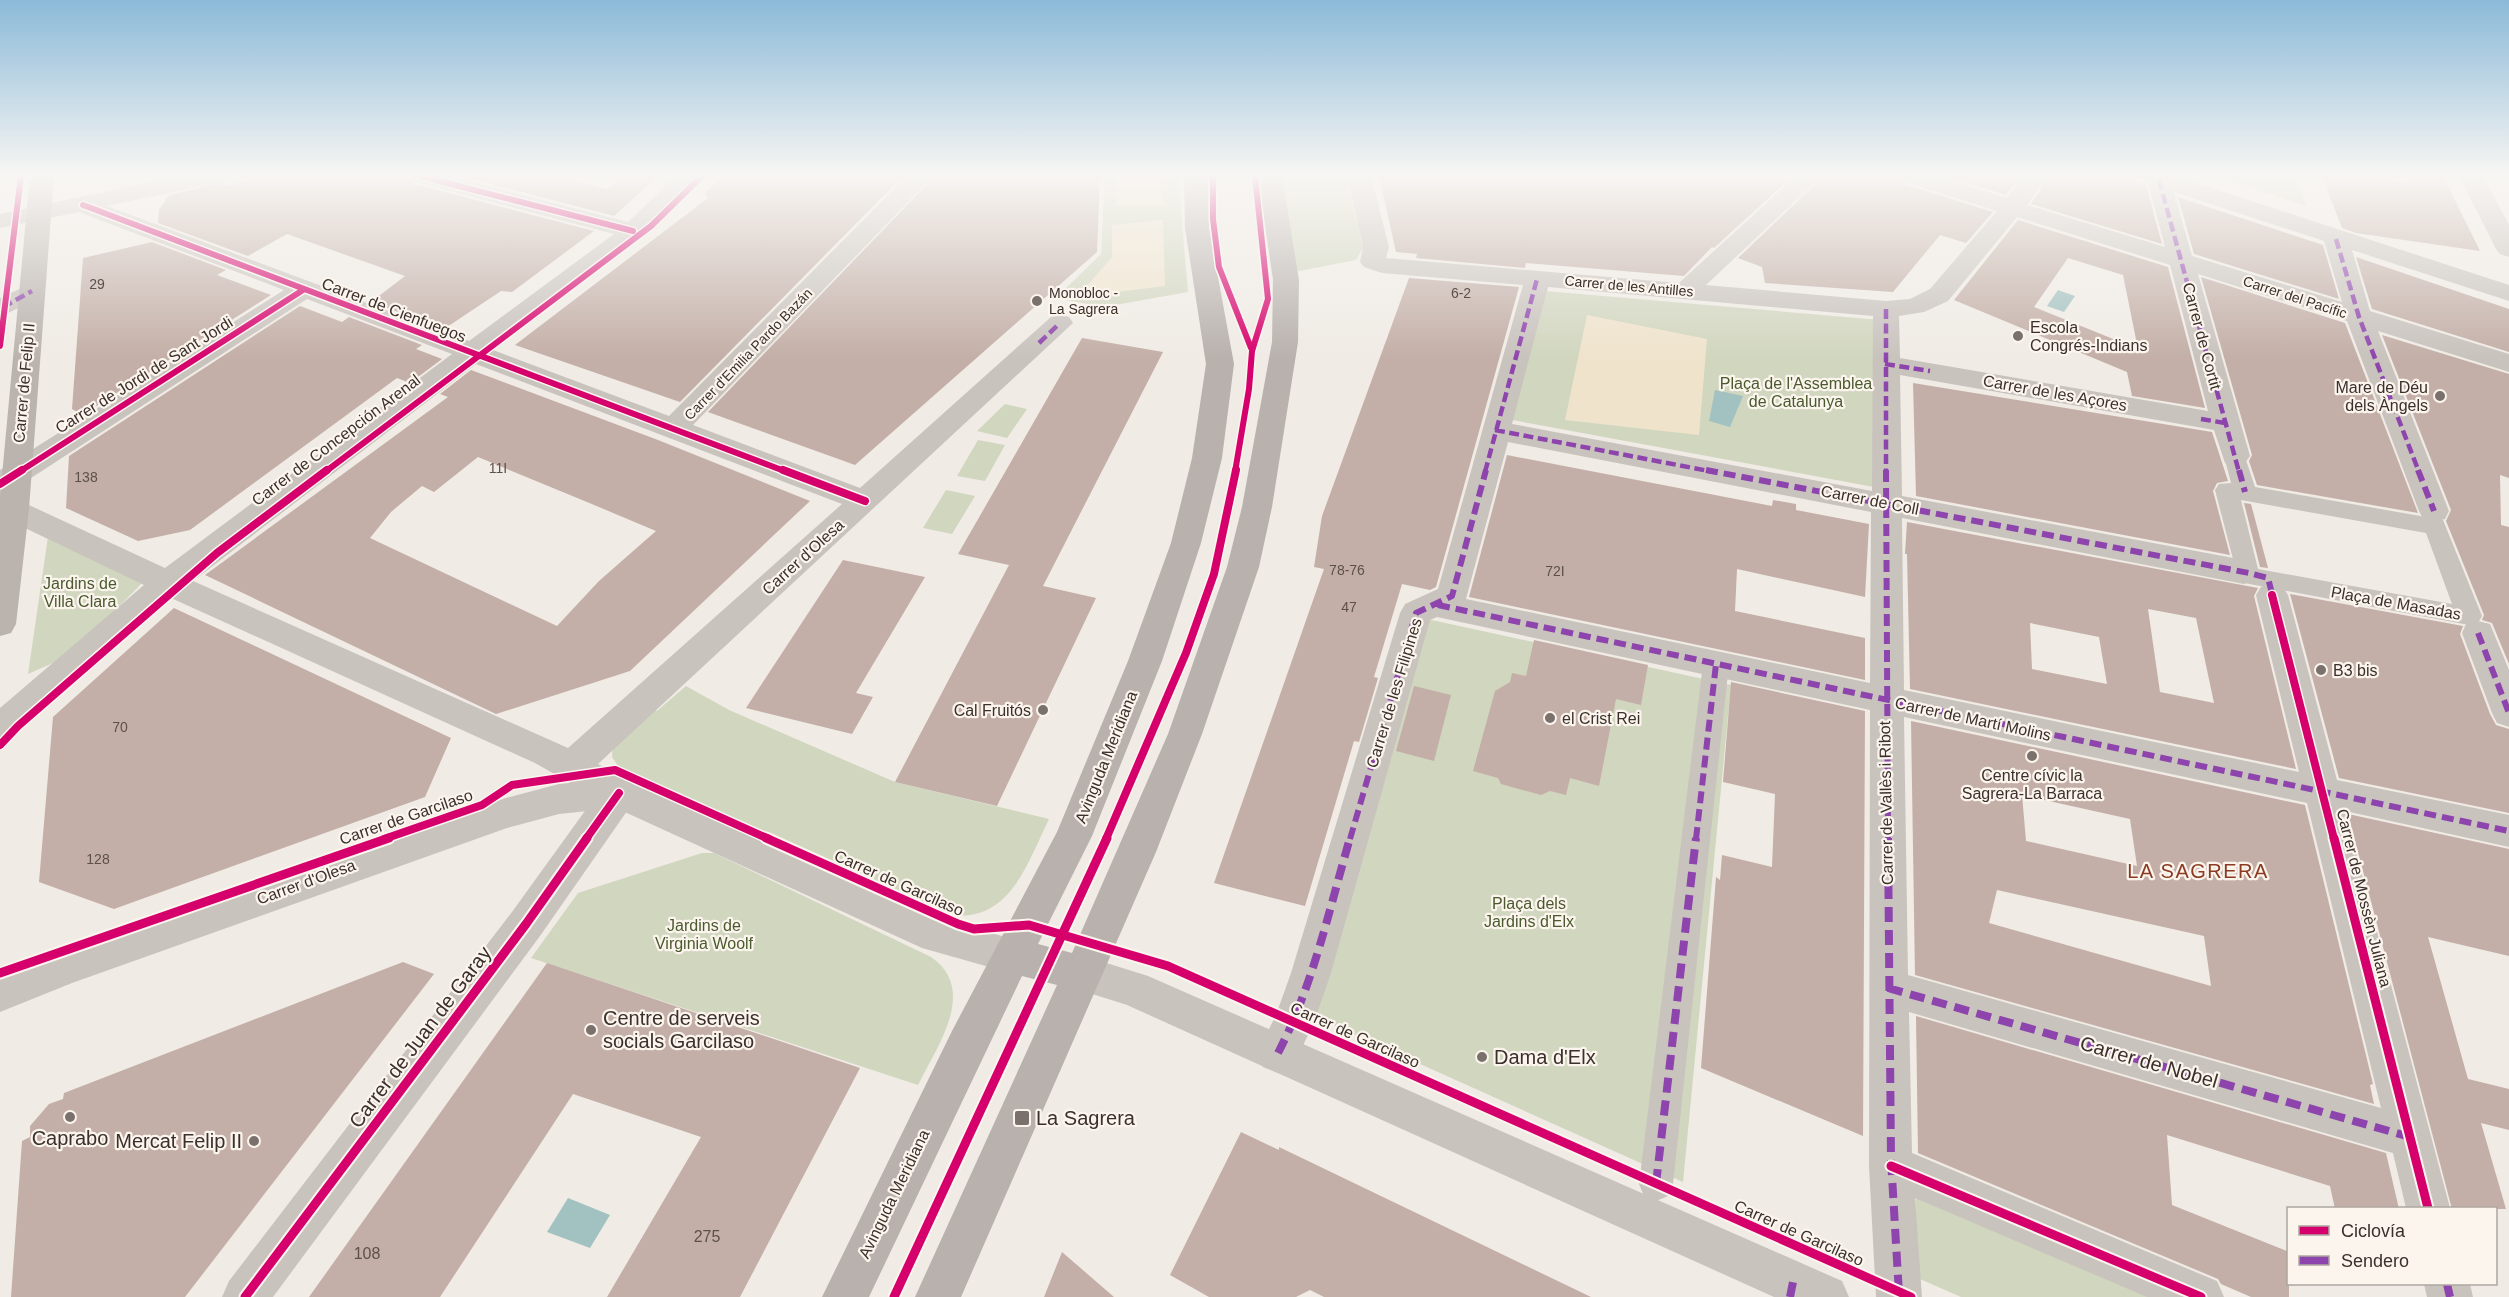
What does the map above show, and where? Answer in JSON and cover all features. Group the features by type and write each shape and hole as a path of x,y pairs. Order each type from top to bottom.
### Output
{"main road":[{"name":"Carrer de Felip II","path":"0,624 8,492 37,237"},
{"name":"Avinguda Meridiana","path":"845,1297 966,1045 1014,956 1080,822 1145,661 1186,543 1207,458 1220,364 1198,237"},
{"path":"938,1297 1137,852 1185,734 1243,567 1257,507 1285,342 1286,280 1279,237"},
{"path":"1014,956 1081,973"}],"street":[{"name":"Carrer de Cienfuegos","path":"160,237 865,501"},
{"name":"Carrer de Concepción Arenal","path":"0,729 168,583 626,237"},
{"name":"Carrer d'Emilia Pardo Bazán","path":"675,428 862,237"},
{"name":"Carrer de les Antilles","path":"1373,237 1376,247 1373,262 1398,268 1886,309 1915,306 1939,295 1988,237"},
{"path":"1685,291 1744,237"},
{"name":"Carrer del Pacífic","path":"2104,237 2509,363"},
{"name":"Carrer de Cortit","path":"2174,237 2245,492"},
{"path":"2329,237 2509,293"},
{"path":"2336,239 2359,317 2434,512"},
{"name":"Carrer de les Filipines","path":"1278,1053 1294,1023 1311,973 1416,613 1438,605 1452,596 1537,279"},
{"name":"Carrer de Jordi de Sant Jordi","path":"8,492 303,290"},
{"path":"0,309 32,291"},
{"name":"Carrer de Vallès i Ribot","path":"1886,309 1885,700 1888,988 1891,1166 1899,1297"},
{"name":"Carrer d'Olesa","path":"572,766 1060,323"},
{"name":"Carrer de les Açores","path":"1886,364 2225,423"},
{"name":"Carrer de Coll","path":"1495,430 1887,503 2258,584"},
{"name":"Plaça de Masadas","path":"2227,490 2245,492 2435,526 2469,616 2248,576 2227,490"},
{"name":"Carrer de Garcilaso","path":"8,492 168,583 572,766 619,794 936,936 1014,956"},
{"name":"Carrer de Mossèn Juliana","path":"2258,584 2324,793 2428,1207"},
{"name":"Carrer de Martí Molins","path":"1438,605 2509,831"},
{"path":"2478,633 2509,713"},
{"path":"1656,1184 1716,664"},
{"name":"Carrer d'Olesa","path":"0,994 63,968 495,816 559,799 619,794"},
{"name":"Carrer de Juan de Garay","path":"245,1297 520,932 619,794"},
{"path":"1081,973 1134,989 1803,1292"},
{"name":"Carrer de Nobel","path":"1888,988 2410,1137"},
{"path":"1891,1166 2201,1297"}],"green space":[{"path":"1102,237 1183,237 1188,292 1104,307 1056,298 1101,254"},
{"path":"1289,237 1360,237 1363,248 1356,260 1299,271 1294,269"},
{"name":"Plaça de l'Assemblea de Catalunya","path":"1545,291 1880,320 1874,487 1507,419"},
{"path":"1005,404 1027,409 1007,438 977,431"},
{"path":"978,440 1005,445 985,481 957,476"},
{"path":"946,490 975,496 952,534 923,528"},
{"name":"Jardins de Villa Clara","path":"48,537 145,580 71,655 28,674"},
{"name":"Plaça dels Jardins d'Elx","path":"1427,619 1731,685 1683,1182 1313,1016"},
{"path":"686,686 729,710 895,782 1049,819 1023,873 1000,902 985,911 966,915 944,914 618,766 612,757 613,743 651,707 657,711"},
{"name":"Jardins de Virginia Woolf","path":"702,853 714,853 931,957 945,970 952,986 953,1002 949,1020 943,1037 918,1085 531,958 578,893"},
{"path":"1916,1186 2178,1297 1961,1297 1913,1276"}],"sand":[{"path":"1112,237 1164,237 1165,286 1077,297 1112,257"},
{"path":"1587,315 1707,339 1699,435 1565,420"}],"water":[{"path":"2058,290 2075,296 2064,312 2047,306"},
{"path":"1715,390 1743,396 1730,427 1709,421"},
{"path":"568,1198 610,1215 590,1248 547,1232"}],"building":[{"path":"195,237 283,237 248,256"},
{"path":"294,237 587,237 512,292 501,291 444,329 371,302 405,276"},
{"path":"657,237 843,237 680,402 515,345"},
{"path":"877,237 1098,237 1097,252 855,465 708,412"},
{"path":"1393,237 1727,237 1714,248 1712,247 1684,276 1526,263 1525,268 1416,258 1417,254 1396,252"},
{"path":"1761,237 1939,237 1893,292 1765,283 1762,267 1738,258"},
{"path":"1945,237 1972,237 1966,243"},
{"path":"2005,237 2071,237 2168,267 2205,408 2132,396 2127,372 1954,300","holes":["2068,258 2123,275 2138,349 2034,307"]},
{"path":"2138,237 2160,237 2162,244"},
{"path":"2189,237 2297,237 2323,245 2339,299 2194,254"},
{"path":"2380,237 2473,237 2480,251"},
{"path":"152,242 226,270 217,275 271,295 82,415 72,409 83,258"},
{"path":"2356,257 2509,309 2509,352 2372,309"},
{"path":"2201,277 2345,323 2418,513 2257,485 2249,461 2252,455"},
{"path":"1409,278 1519,287 1436,587 1430,590 1402,584 1374,677 1378,678 1359,742 1354,741 1305,906 1214,883 1324,569 1314,567 1322,516"},
{"path":"300,306 342,322 349,317 422,345 416,349 442,359 410,383 397,378 190,530 138,541 66,508 69,456"},
{"path":"2382,335 2509,374 2509,478 2500,475 2501,525 2509,527 2509,664 2492,623 2482,620 2484,615 2446,521 2451,510"},
{"path":"1082,338 1163,352 1043,586 1096,598 997,806 895,782 1009,565 958,554"},
{"path":"471,370 658,440 810,501 630,671 496,714 205,575 448,397 440,394","holes":["478,457 656,531 599,581 557,626 370,538 391,512 422,486 434,492"]},
{"path":"1913,383 2212,432 2228,481 2217,483 2213,491 2230,555 1916,496"},
{"path":"1507,455 1772,506 1773,500 1796,504 1796,510 1869,524 1865,597 1737,569 1735,611 1865,638 1865,680 1469,597"},
{"path":"2244,503 2251,504 2268,568 2260,567"},
{"path":"1907,522 2258,588 2254,596 2296,769 1910,689 1907,554 1905,554","holes":["2148,609 2196,618 2214,703 2160,692","2030,623 2099,637 2107,684 2032,669"]},
{"path":"843,560 925,577 856,693 873,697 852,734 746,708"},
{"path":"2290,594 2463,626 2460,634 2490,714 2496,725 2509,729 2509,813 2339,778"},
{"path":"174,608 451,738 425,797 114,909 39,882 53,717"},
{"name":"el Crist Rei","path":"1534,640 1648,665 1641,705 1616,699 1599,786 1570,778 1566,795 1550,791 1541,795 1501,784 1498,778 1473,771 1495,691 1510,682 1512,673 1526,676"},
{"path":"1731,682 1865,711 1863,1136 1701,1068 1716,877 1720,880 1722,855 1772,867 1775,794 1723,782"},
{"path":"1414,686 1451,695 1434,761 1396,751"},
{"path":"1911,721 2305,805 2373,1084 2370,1085 2374,1104 1915,975","holes":["2022,795 2130,819 2137,866 2026,841","1997,890 2204,936 2211,986 1989,923"]},
{"path":"2348,814 2509,849 2509,956 2428,937 2468,1079 2509,1089 2509,1130 2481,1123 2506,1209 2451,1207"},
{"path":"403,962 434,974 185,1297 11,1297 22,1141 30,1137 30,1126 49,1104 63,1099 64,1093"},
{"path":"547,963 860,1068 740,1297 607,1297 701,1137 573,1094 440,1297 309,1297"},
{"path":"1916,1016 2386,1153 2399,1207 2335,1207 2330,1186 2167,1135 2172,1205 2287,1251 2289,1297 2251,1297 2221,1284 2218,1279 1918,1153"},
{"path":"1241,1132 1279,1150 1279,1147 1591,1297 1324,1297 1310,1290 1296,1297 1209,1297 1170,1275"},
{"path":"1062,1252 1114,1297 1044,1297"}],"marked path":[{"path":"2175,237 2245,492"},
{"path":"2336,239 2359,317 2434,511"},
{"path":"1278,1053 1294,1022 1311,973 1416,613 1452,596 1537,279"},
{"path":"3,307 32,291"},
{"path":"1886,309 1888,988 1891,1159 1899,1294"},
{"path":"1039,343 1060,323"},
{"path":"1885,364 1930,371"},
{"path":"2201,419 2225,423"},
{"path":"1495,430 2249,573 2268,578 2274,601"},
{"path":"1438,605 2509,831"},
{"path":"2478,633 2509,713"},
{"path":"1656,1184 1716,664"},
{"path":"1888,988 2410,1137"},
{"path":"1790,1297 1793,1282"},
{"path":"2447,1285 2450,1297"}],"cycle path":[{"path":"0,346 14,237"},
{"path":"166,237 865,501"},
{"path":"0,745 18,726 217,553 637,237"},
{"path":"1215,237 1223,281 1244,326 1251,348"},
{"path":"894,1297 1104,844 1186,653 1214,574 1233,486 1249,389 1252,351 1268,299 1261,237"},
{"path":"0,484 303,290"},
{"path":"2272,595 2428,1207"},
{"path":"0,973 482,805 512,785 615,770 958,924 974,929 1029,925 1168,966 1911,1297"},
{"path":"245,1297 526,924 619,793"},
{"path":"1891,1166 2201,1297"}],"place":[{"name":"Monobloc - La Sagrera","path":"1037,301"},
{"name":"Escola Congrés-Indians","path":"2018,336"},
{"name":"Mare de Déu dels Àngels","path":"2440,396"},
{"name":"B3 bis","path":"2321,670"},
{"name":"Cal Fruitós","path":"1043,710"},
{"name":"el Crist Rei","path":"1550,718"},
{"name":"Centre cívic la Sagrera-La Barraca","path":"2032,756"},
{"name":"Centre de serveis socials Garcilaso","path":"591,1030"},
{"name":"Dama d'Elx","path":"1482,1057"},
{"name":"Caprabo","path":"70,1117"},
{"name":"La Sagrera","path":"1022,1118"},
{"name":"Mercat Felip II","path":"254,1141"}],"district":[{"name":"LA SAGRERA","path":"2198,871"}]}
